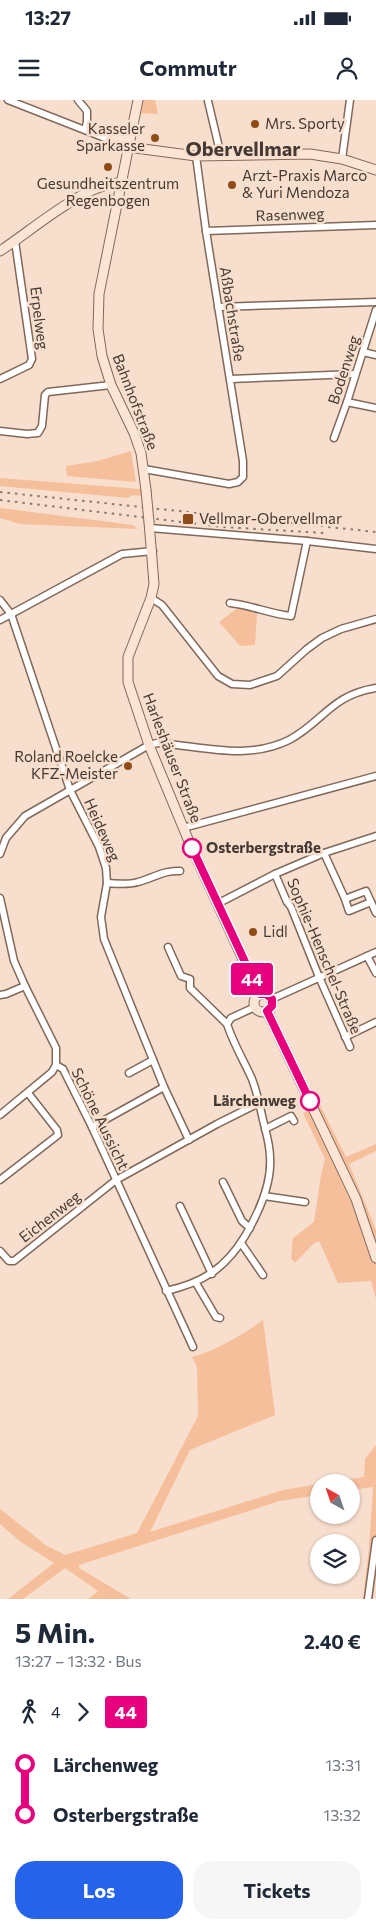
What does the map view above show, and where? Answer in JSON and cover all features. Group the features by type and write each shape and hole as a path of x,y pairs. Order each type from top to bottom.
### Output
{"main road":[{"name":"Bahnhofstraße","path":"138,100 99,294 98,329 102,356 111,385 134,433 141,453 153,550"},
{"path":"110,140 124,137 131,129"},
{"path":"128,147 196,156 310,154 342,159 376,170"},
{"path":"0,251 81,195 106,185 120,183"},
{"name":"Harleshäuser Straße","path":"153,550 154,574 151,598 128,657 128,682 150,745 183,828 260,994"},
{"path":"260,994 266,994 272,999 272,1006 266,1011 258,1010 255,1007 255,1000 260,994"},
{"path":"266,1011 356,1199 376,1258"}],"street":[{"path":"8,100 128,147"},
{"path":"78,100 87,111 85,130"},
{"path":"342,159 350,100"},
{"path":"208,101 221,156"},
{"name":"Aßbachstraße","path":"144,469 229,484 238,482 243,477 243,461 206,231 196,156"},
{"name":"Rasenweg","path":"206,231 376,224"},
{"name":"Erpelweg","path":"0,379 30,365 32,359 15,241"},
{"path":"218,307 376,302"},
{"name":"Bodenweg","path":"334,438 376,310"},
{"path":"363,352 376,355"},
{"path":"230,378 355,374"},
{"path":"0,431 26,434 38,433 42,426 48,392 111,385"},
{"path":"347,402 376,408"},
{"path":"150,525 376,549"},
{"path":"230,603 291,616 307,541"},
{"path":"0,620 122,554 153,550"},
{"path":"151,598 162,605 218,676 232,684 250,685 277,676 322,638 341,629 376,619"},
{"name":"Heideweg","path":"0,600 10,614 70,790 99,847 106,868 107,883 101,917 104,939 164,1087 189,1140"},
{"path":"0,854 3,836 26,816 150,745 157,743 228,752 256,751 289,740 334,704 348,696 376,688"},
{"path":"183,828 376,776"},
{"path":"217,904 276,874 324,853 376,836"},
{"path":"324,853 349,911 371,902"},
{"path":"107,883 130,884 160,872 180,871"},
{"name":"Sophie-Henschel-Straße","path":"276,874 287,902 292,907 319,977 350,1048"},
{"path":"345,900 366,891 376,913"},
{"name":"Schöne Aussicht","path":"0,898 14,961 56,1048 56,1065 63,1070 92,1127 192,1347"},
{"path":"166,1291 196,1283 212,1274 226,1261 241,1243 250,1228 264,1196 270,1170 270,1157 260,1103 227,1024 190,988 190,979 181,976 168,947"},
{"path":"272,999 376,952"},
{"path":"367,956 376,973"},
{"path":"0,995 25,986"},
{"path":"227,1024 231,1018 255,1007"},
{"path":"345,1037 376,1022"},
{"path":"129,1073 153,1060"},
{"path":"0,1115 52,1072 56,1065"},
{"path":"92,1127 164,1087"},
{"path":"0,1180 58,1135 58,1130 28,1093"},
{"path":"116,1180 221,1122 260,1103"},
{"path":"265,1129 291,1116 294,1121"},
{"name":"Eichenweg","path":"0,1251 9,1261 14,1261 116,1180"},
{"path":"223,1182 242,1222 250,1228"},
{"path":"264,1196 304,1202"},
{"path":"180,1206 212,1274"},
{"path":"241,1243 263,1276"},
{"path":"196,1283 216,1317 220,1318"},
{"path":"368,1599 376,1540"}],"shaded area":[{"path":"138,100 155,100 158,114 135,113"},
{"path":"131,451 136,482 67,476 66,466 98,461"},
{"path":"0,478 141,489 142,496 132,495 128,498 0,486"},
{"path":"0,508 133,525 138,529 20,524 0,518"},
{"path":"239,607 257,613 255,645 240,646 219,622"},
{"path":"320,1105 346,1157 376,1144 376,1151 349,1164 376,1230 376,1299 371,1281 338,1283 319,1241 312,1245 295,1263 291,1258 293,1238 314,1222 325,1159 303,1113"},
{"path":"263,1320 275,1415 190,1450 150,1532 283,1490 310,1486 310,1496 280,1501 79,1565 79,1568 131,1599 88,1599 98,1591 65,1568 23,1599 8,1599 54,1563 21,1542 0,1524 0,1509 47,1546 65,1555 137,1533 198,1416 197,1367 192,1357 229,1342"},
{"path":"376,1445 376,1575 373,1599 363,1599 373,1487 360,1489 360,1478 364,1477 365,1459"}],"railway":[{"path":"0,492 376,532"},
{"path":"0,500 223,527 324,533"}],"bus line":[{"name":"44","path":"192,848 260,994 266,994 272,999 272,1006 267,1011 310,1101"}],"place":[{"name":"Mrs. Sporty","path":"255,124"},
{"name":"Kasseler Sparkasse","path":"155,138"},
{"name":"Gesundheitszentrum Regenbogen","path":"108,167"},
{"name":"Arzt-Praxis Marco & Yuri Mendoza","path":"232,185"},
{"name":"Vellmar-Obervellmar","path":"188,519"},
{"name":"Roland Roelcke KFZ-Meister","path":"128,766"},
{"name":"Osterbergstraße","path":"192,848"},
{"name":"Lidl","path":"253,932"},
{"name":"Lärchenweg","path":"310,1101"}],"district":[{"name":"Obervellmar","path":"243,149"}]}
